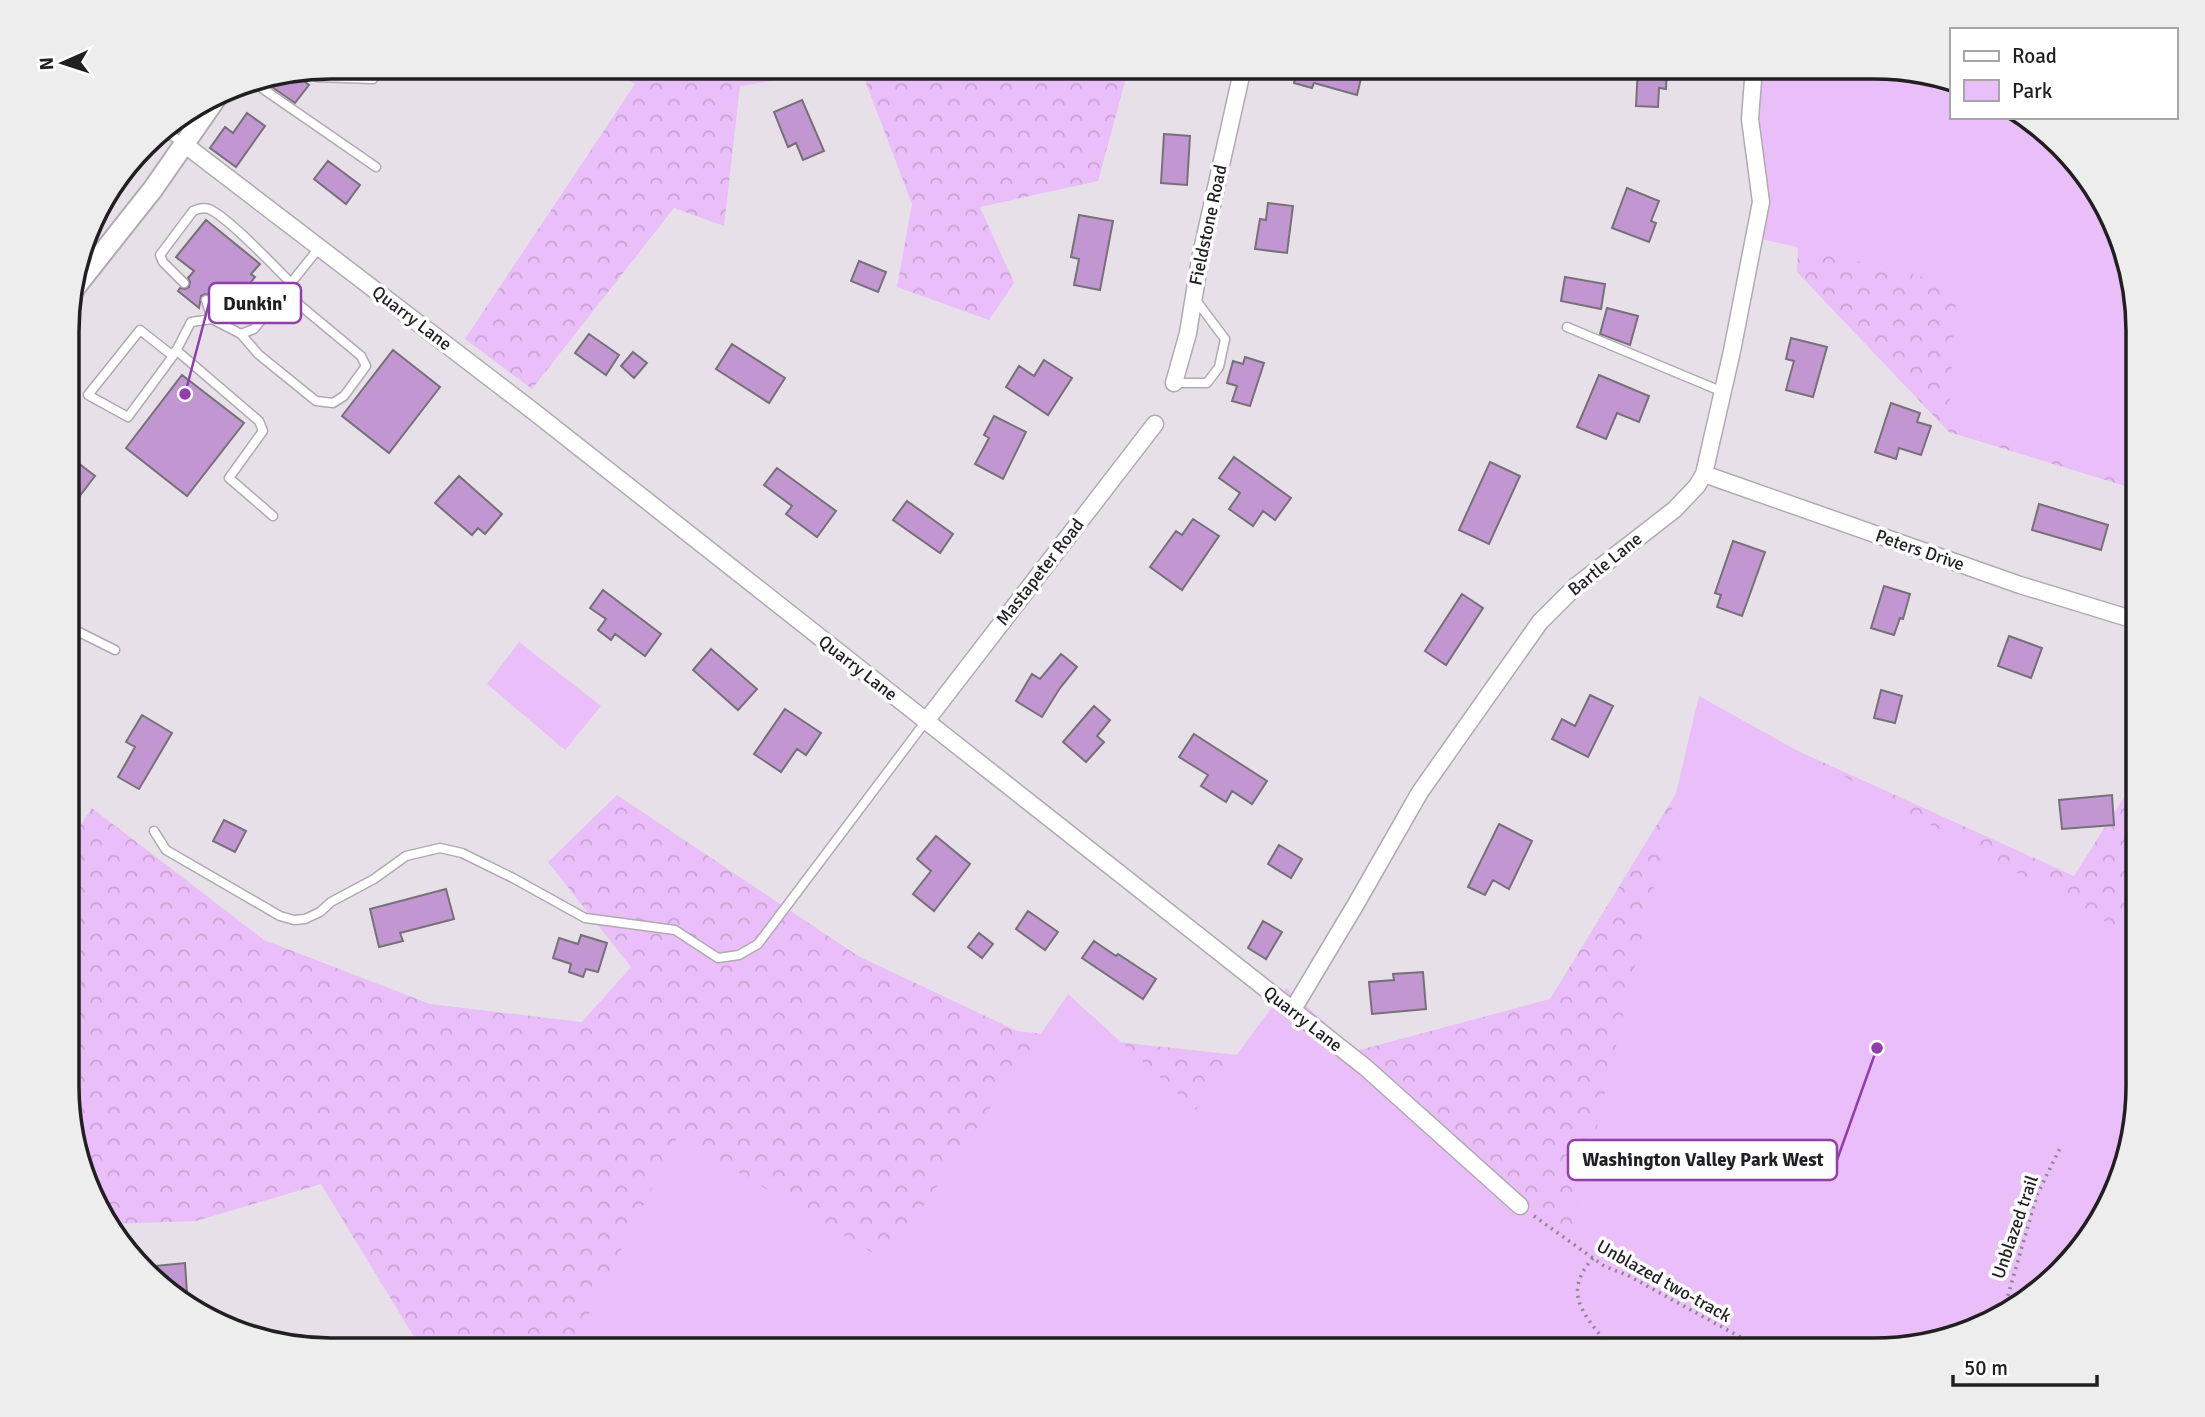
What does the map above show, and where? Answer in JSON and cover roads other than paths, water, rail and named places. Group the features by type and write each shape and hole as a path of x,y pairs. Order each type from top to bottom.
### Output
{"street":[{"name":"Fieldstone Road","path":"1174,383 1188,333 1193,296 1240,79"},
{"name":"Bartle Lane","path":"1292,1011 1420,792 1540,622 1576,586 1674,510 1697,486 1704,474 1761,202 1750,119 1753,79"},
{"path":"87,267 153,189 206,111"},
{"name":"Quarry Lane","path":"184,144 533,411 1365,1067 1520,1206"},
{"name":"Mastapeter Road","path":"926,721 1155,424"},
{"name":"Peters Drive","path":"1704,474 2020,585 2126,617"}],"lane":[{"path":"262,88 376,167"},
{"path":"172,136 184,144"},
{"path":"184,283 160,255 193,211 201,208 209,209 234,228 291,283"},
{"path":"242,334 254,329 319,248"},
{"path":"273,516 229,478 262,431 260,421 175,353 141,330 88,395 128,417 175,353 191,322 212,319 242,334 258,354 316,401 333,404 344,396 366,366 361,356 284,292"},
{"path":"1174,383 1207,383 1219,367 1225,339 1193,296"},
{"path":"206,300 212,319"},
{"path":"1566,327 1723,392"},
{"path":"79,632 115,650"},
{"path":"154,831 166,850 280,916 294,920 306,919 320,912 331,902 406,856 440,848 462,853 585,918 675,930 718,958 739,954 758,943 926,721"}],"place":[{"name":"Dunkin'","path":"185,394"},
{"name":"Washington Valley Park West","path":"1877,1048"}]}
